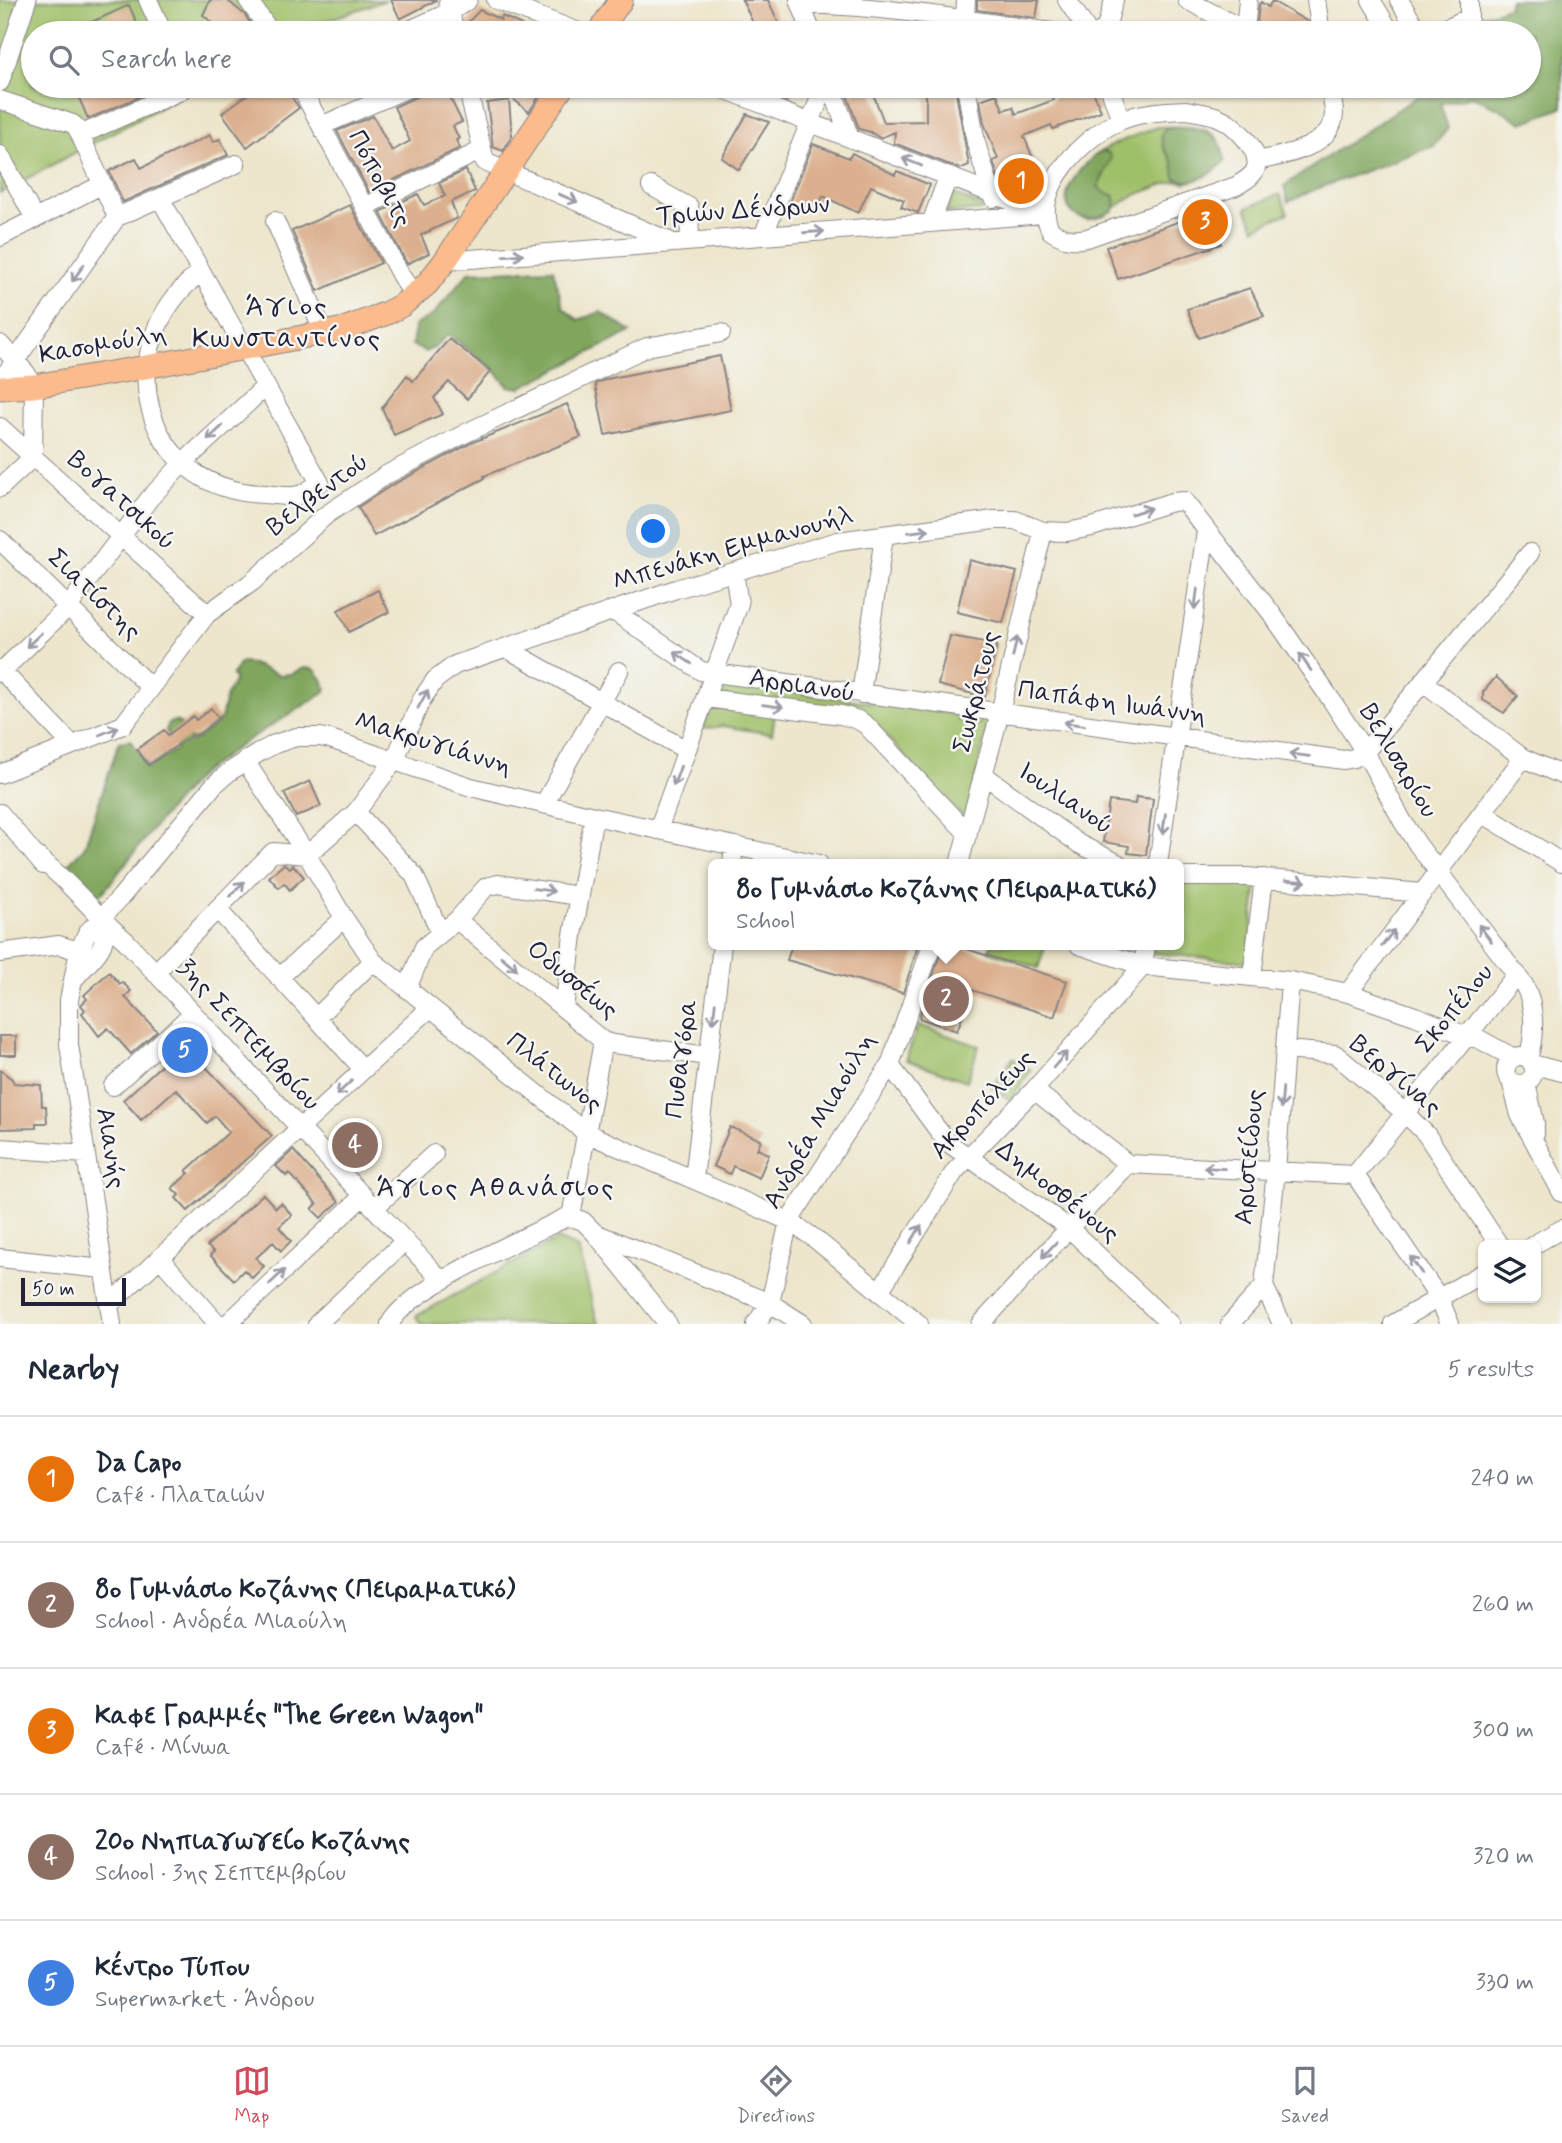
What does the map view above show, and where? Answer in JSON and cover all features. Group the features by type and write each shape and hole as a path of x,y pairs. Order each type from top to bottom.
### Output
{"main road":[{"path":"606,21 621,0"},
{"name":"Κασομούλη","path":"0,388 34,386 244,349 345,329 387,313 427,284 445,261 492,191 491,161 551,98"}],"street":[{"path":"0,82 27,0"},
{"path":"148,0 158,21"},
{"path":"248,0 263,21"},
{"path":"423,21 449,6 468,0"},
{"path":"496,0 550,21"},
{"path":"964,21 966,0"},
{"path":"1067,0 1081,21"},
{"path":"1108,21 1114,0"},
{"path":"1186,0 1226,21"},
{"path":"1247,21 1248,0"},
{"path":"1316,0 1319,21"},
{"path":"1371,0 1384,21"},
{"path":"1399,0 1412,21"},
{"path":"1462,21 1469,18 1469,0"},
{"path":"807,21 800,2 933,21"},
{"path":"80,135 164,98"},
{"name":"Πόποβιτς","path":"306,98 401,276 414,295"},
{"path":"321,126 385,98"},
{"path":"471,98 491,161"},
{"path":"747,98 1044,214"},
{"path":"763,236 820,98"},
{"path":"835,98 850,138"},
{"path":"968,98 991,193 1002,217"},
{"path":"1113,98 1121,120"},
{"path":"1257,161 1296,150 1324,136 1334,115 1331,98"},
{"path":"0,100 73,124 117,217"},
{"path":"1164,111 1203,112 1220,117 1245,137 1257,161 1255,170 1248,179 1236,186 1075,241 1051,231 1044,214 1054,184 1072,156 1092,137 1121,120 1164,111"},
{"path":"0,155 35,219"},
{"path":"364,207 491,161 681,242 689,207 651,186"},
{"path":"0,382 117,217 236,164"},
{"path":"931,223 948,177"},
{"path":"0,237 103,184"},
{"path":"160,198 320,483 300,496 233,492 205,481 183,463 164,441 157,427 147,395 146,367 152,341 170,303 186,284 201,272"},
{"name":"Τριών Δένδρων","path":"445,261 1044,214"},
{"path":"275,221 324,333"},
{"name":"Βελβεντού","path":"0,774 123,725 207,614 252,582 326,515 352,496 423,454 647,347 721,333"},
{"path":"0,345 26,373 34,386 33,457 0,488"},
{"path":"72,745 1,671 68,607 149,499 183,463 266,386"},
{"name":"Βογατσικού","path":"0,427 207,614"},
{"name":"Μπενάκη Εμμανουήλ","path":"307,855 356,812 394,761 422,699 435,680 455,665 612,610 838,541 994,520 1015,520 1043,531 1067,532 1092,527 1138,511 1184,501"},
{"name":"Βελισαρίου","path":"1184,501 1272,614 1365,752 1404,822 1438,873 1517,974 1530,995 1532,1036 1521,1071 1535,1123 1535,1141 1562,1192"},
{"name":"Σωκράτους","path":"960,859 1000,713 1043,531"},
{"path":"1159,859 1206,531"},
{"path":"861,694 884,536"},
{"name":"Σιατίστης","path":"0,540 151,688"},
{"path":"1365,752 1531,553"},
{"path":"657,830 739,604 734,572"},
{"name":"Παπάφη Ιωάννη","path":"612,610 701,671 1334,760 1354,758 1365,752"},
{"path":"506,648 686,750"},
{"path":"544,804 618,671"},
{"path":"1423,682 1523,758 1562,775"},
{"name":"Αρριανού","path":"705,698 841,715 858,720 872,731 968,834"},
{"name":"Μακρυγιάννη","path":"90,918 114,905 201,799 221,779 275,744 296,737 330,739 471,787 657,830 733,855 771,859"},
{"path":"1348,993 1523,758"},
{"name":"Πλάτωνος","path":"245,761 373,961 586,1133 789,1221 814,1238 919,1324"},
{"name":"Ιουλιανού","path":"984,775 1079,844 1109,859"},
{"path":"356,812 414,875 440,932"},
{"name":"3ης Σεπτεμβρίου","path":"0,813 37,856 57,871 90,918 125,941 442,1281"},
{"path":"1482,813 1562,863"},
{"path":"564,1009 579,896 594,816"},
{"path":"155,973 273,852 307,855"},
{"path":"1184,877 1264,878 1422,893"},
{"path":"1252,977 1264,878"},
{"path":"407,989 424,947 457,919 480,892 491,884 579,896"},
{"path":"114,905 111,916 125,941"},
{"path":"217,909 363,1069"},
{"path":"74,979 103,944 105,932 90,918"},
{"name":"Αιανής","path":"90,918 79,951 69,1000 69,1045 112,1324"},
{"path":"279,978 344,918"},
{"name":"Οδυσσέως","path":"457,919 603,1041 709,1056"},
{"path":"103,944 116,940 125,941"},
{"path":"0,953 59,945 79,951"},
{"name":"Πυθαγόρα","path":"694,1179 721,950"},
{"name":"Ανδρέα Μιαούλη","path":"756,1324 770,1303 789,1221 890,1065 930,950"},
{"path":"1094,950 1143,966 1290,981 1348,993 1479,1039 1521,1071 1562,1082"},
{"path":"1143,966 1145,950"},
{"path":"316,1018 373,961"},
{"name":"Ακροπόλεως","path":"880,1292 955,1171 1034,1090 1143,966"},
{"name":"Σκοπέλου","path":"1356,1175 1517,974"},
{"name":"Αριστείδους","path":"1264,1286 1276,1171 1290,981"},
{"path":"109,1305 430,1008"},
{"path":"113,1086 193,1013"},
{"path":"571,1217 603,1041"},
{"name":"Βεργίνας","path":"1285,1050 1335,1054 1405,1113 1426,1134 1496,1240"},
{"name":"Δημοσθένους","path":"890,1065 950,1144 1069,1228 1170,1324"},
{"path":"1521,1071 1562,1072"},
{"path":"1034,1090 1128,1164 1356,1175 1439,1298 1450,1324"},
{"path":"0,1148 85,1154"},
{"path":"227,1324 369,1202 434,1154"},
{"path":"981,1324 1128,1164"},
{"path":"390,1324 400,1309 423,1292 565,1217 583,1221 595,1233 668,1324"},
{"path":"1541,1241 1562,1229"},
{"path":"595,1233 770,1303 803,1324"},
{"path":"317,1324 405,1241"},
{"path":"624,1268 648,1253"},
{"path":"0,1258 103,1269"},
{"path":"160,1258 218,1324"},
{"path":"1393,1324 1478,1276"},
{"path":"1230,1324 1264,1286 1282,1324"}],"green space":[{"path":"0,0 386,0 325,21 21,21 21,98 177,98 0,193"},
{"path":"1510,0 1562,0 1562,108 1522,123 1476,98 1541,98 1541,21 1475,21 1476,18 1508,7"},
{"path":"1415,98 1464,98 1440,104 1448,128 1434,146 1316,189 1288,202 1284,186"},
{"path":"1157,127 1198,128 1213,134 1218,139 1225,161 1204,177 1188,182 1174,182 1145,192 1096,218 1084,219 1072,213 1067,198 1080,170 1110,146"},
{"path":"1166,127 1197,129 1212,135 1222,149 1225,161 1202,178 1189,181 1175,178 1173,163 1163,147 1161,136"},
{"path":"1102,151 1109,153 1111,159 1098,187 1114,195 1114,210 1097,217 1083,218 1073,213 1068,205 1069,188 1088,162"},
{"path":"954,194 981,206 982,210 946,213"},
{"path":"1280,194 1288,213 1255,228 1246,208"},
{"path":"553,269 563,307 578,320 601,312 631,332 520,388 508,386 495,371 448,334 434,348 425,352 412,345 415,325 433,315 469,272"},
{"path":"240,663 252,664 279,675 291,674 304,668 314,669 326,688 324,693 249,739 199,775 104,891 97,896 93,894 66,866 84,848 119,742 131,740 148,768 177,748 166,730 168,723 180,723 191,740 196,739 221,719 226,696 235,680 232,675"},
{"path":"717,682 958,714 958,721 980,724 981,718 989,719 966,820 874,724 714,694"},
{"path":"710,707 775,713 772,734 723,726 703,729"},
{"path":"1184,882 1257,883 1248,962 1152,953 1152,950 1184,950"},
{"path":"989,950 1044,950 1038,968"},
{"path":"918,1025 979,1046 967,1081 906,1060"},
{"path":"1013,1058 1031,1070 1010,1100 992,1087"},
{"path":"557,1239 578,1248 600,1324 422,1324 416,1316"}],"building":[{"path":"210,0 227,0 249,21 210,21 203,15"},
{"path":"391,0 437,0 400,19"},
{"path":"742,0 768,0 778,21 752,21"},
{"path":"977,0 1039,0 1036,18 977,10"},
{"path":"1272,1 1306,21 1257,21 1261,2 1268,7"},
{"path":"129,5 136,21 94,21"},
{"path":"480,10 501,20 502,16 513,21 469,21"},
{"path":"79,98 136,98 88,119"},
{"path":"243,98 292,98 299,108 247,147 222,113"},
{"path":"414,98 450,98 462,122 453,126 460,148 369,192 337,131 373,116 392,151 410,141 394,107"},
{"path":"512,98 538,98 529,112"},
{"path":"848,98 875,98 884,122 926,121 926,98 957,98 969,165 960,169 894,143 895,132 880,138 859,129"},
{"path":"998,98 1003,110 1013,107 1016,114 1054,100 1053,98 1096,98 1101,111 1053,129 1051,125 1024,136 1034,161 1025,165 1029,175 1017,181 1019,187 1013,189 1006,187 1005,183 1001,185 993,161 998,159 984,123 980,100"},
{"path":"509,100 512,136 503,151 493,147 487,103"},
{"path":"747,114 769,122 739,170 722,158"},
{"path":"210,135 213,142 220,139 228,155 123,202 109,171 136,158 141,168"},
{"path":"813,144 849,158 852,153 895,175 897,171 930,185 918,213 901,207 904,200 871,186 858,213 823,196 818,209 803,203 801,210 789,205"},
{"path":"466,170 475,191 451,202 457,218 421,235 429,253 407,264 380,212 418,194 424,205 445,196 439,183"},
{"path":"350,205 381,263 318,291 292,231"},
{"path":"1209,211 1221,244 1118,279 1106,247"},
{"path":"1250,288 1264,316 1199,338 1187,309"},
{"path":"449,339 491,371 467,399 449,382 434,398 443,414 394,435 382,408 407,375 413,381"},
{"path":"720,356 731,410 605,435 595,384 607,379"},
{"path":"567,404 581,437 484,476 485,478 374,536 358,507 392,485 471,443"},
{"path":"969,560 1017,572 1003,623 957,612"},
{"path":"378,590 389,612 349,632 338,610"},
{"path":"950,636 997,644 985,697 938,685"},
{"path":"1496,677 1518,696 1504,713 1483,700 1483,692"},
{"path":"211,708 219,719 148,765 137,749 164,730 168,735 193,716 196,720"},
{"path":"310,781 321,806 296,817 284,793"},
{"path":"1136,797 1153,799 1146,855 1128,853 1129,846 1103,842 1109,801 1135,804"},
{"path":"284,864 290,868 293,865 304,877 290,890 284,883 279,888 269,877"},
{"path":"790,950 917,950 903,993 787,960"},
{"path":"941,950 970,950 1067,981 1054,1017 972,990 957,1031 919,1018"},
{"path":"109,972 131,991 125,997 157,1031 131,1054 108,1028 99,1036 82,1013 85,1010 81,1005 87,999 84,995"},
{"path":"0,1036 16,1036 16,1055 0,1055"},
{"path":"182,1038 272,1136 188,1211 176,1198 179,1195 172,1188 189,1173 186,1171 229,1132 215,1116 207,1123 176,1089 141,1120 123,1100 167,1060 163,1055"},
{"path":"0,1070 14,1083 41,1085 42,1106 46,1106 47,1123 36,1123 36,1128 0,1129"},
{"path":"730,1127 761,1140 757,1149 769,1154 759,1178 733,1166 730,1174 713,1166"},
{"path":"293,1150 339,1202 321,1218 312,1209 317,1204 289,1173 286,1176 276,1166"},
{"path":"263,1194 276,1208 281,1203 292,1215 279,1227 291,1241 281,1251 273,1242 256,1258 264,1266 252,1278 244,1270 234,1280 210,1255 214,1252 207,1246"}],"place":[{"name":"Da Capo","path":"1021,181"},
{"name":"Καφε Γραμμές \"The Green Wagon\"","path":"1205,222"},
{"name":"8ο Γυμνάσιο Κοζάνης (Πειραματικό)","path":"946,999"},
{"name":"Κέντρο Τύπου","path":"185,1050"},
{"name":"20ο Νηπιαγωγείο Κοζάνης","path":"355,1145"}],"district":[{"name":"Άγιος Κωνσταντίνος","path":"287,323"},
{"name":"Άγιος Αθανάσιος","path":"496,1188"}]}
